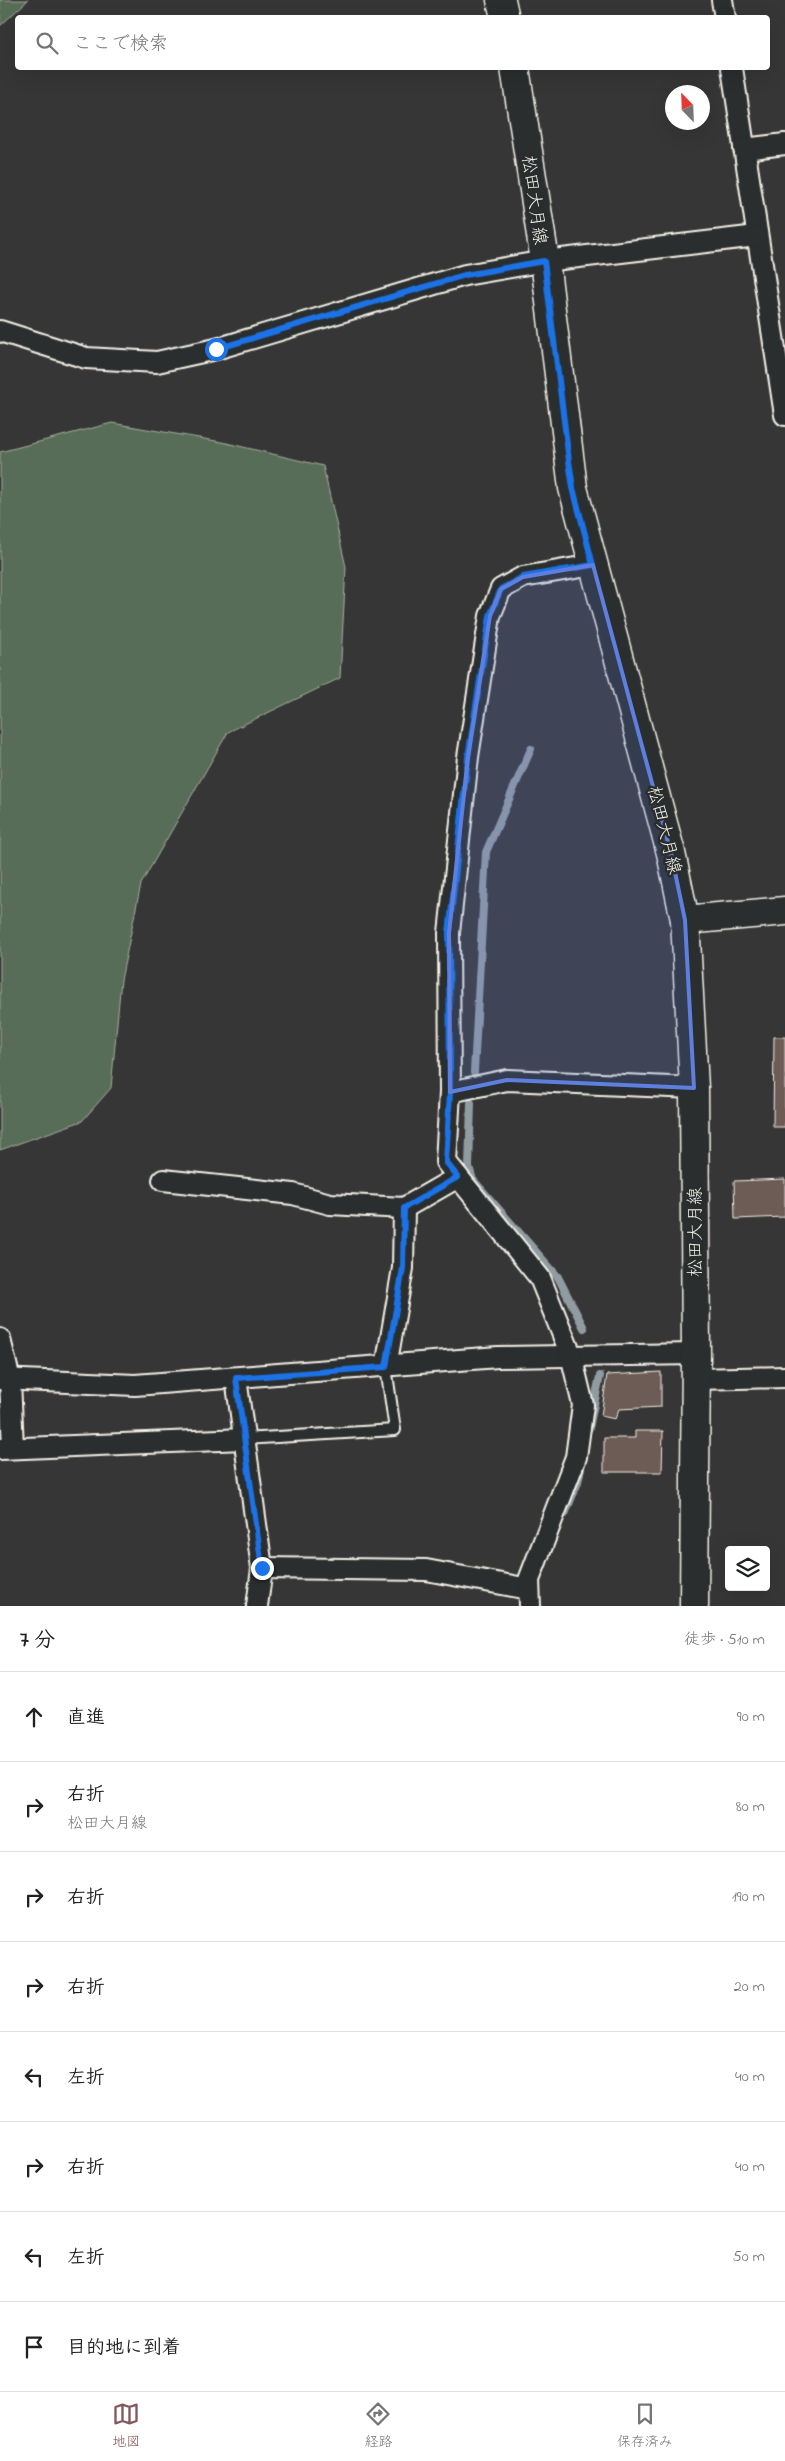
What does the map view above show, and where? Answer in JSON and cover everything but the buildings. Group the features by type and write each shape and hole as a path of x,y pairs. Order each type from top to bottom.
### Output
{"main road":[{"path":"501,0 504,15"},
{"name":"松田大月線","path":"515,70 544,261 573,488 671,853 685,920 694,1088 696,1366 694,1606"},
{"path":"685,920 785,911"}],"street":[{"path":"722,0 724,15"},
{"path":"732,70 757,236 778,322 785,415"},
{"path":"744,149 785,144"},
{"path":"0,331 86,358 157,362 216,349 465,275 544,261 757,236"},
{"path":"262,1568 426,1570 530,1598 529,1580 576,1457 584,1405 571,1355 540,1278 446,1162 450,1092 449,933 468,757 490,616 501,589 523,577 593,565"},
{"path":"450,1092 507,1080 694,1088"},
{"path":"162,1180 293,1194 330,1204 404,1208 458,1177"},
{"path":"386,1367 403,1268 404,1208"},
{"path":"0,1338 5,1380 6,1449 244,1439"},
{"path":"5,1380 135,1385 386,1367 498,1356 571,1355 696,1366 785,1377"},
{"path":"236,1378 262,1568 258,1606"}],"lane":[{"path":"244,1439 395,1430 386,1367"}],"highlighted area":[{"path":"593,565 671,853 685,920 694,1088 507,1080 450,1092 449,933 468,757 490,616 501,589 523,577"}],"green space":[{"path":"0,0 28,0 0,26"},
{"path":"112,423 222,442 323,466 346,567 340,678 228,732 141,884 121,980 111,1088 82,1121 0,1150 0,452"}],"waterway":[{"path":"474,1072 486,852 531,749"},
{"path":"471,1103 469,1167 473,1180 558,1277 584,1328"},
{"path":"589,1428 600,1376"},
{"path":"565,1514 578,1482 581,1468"}],"route":[{"path":"216,349 465,275 544,261 573,488 593,565 523,577 501,589 490,616 468,757 449,933 450,1092 446,1162 458,1177 404,1208 403,1268 386,1367 236,1378 262,1568"}]}
